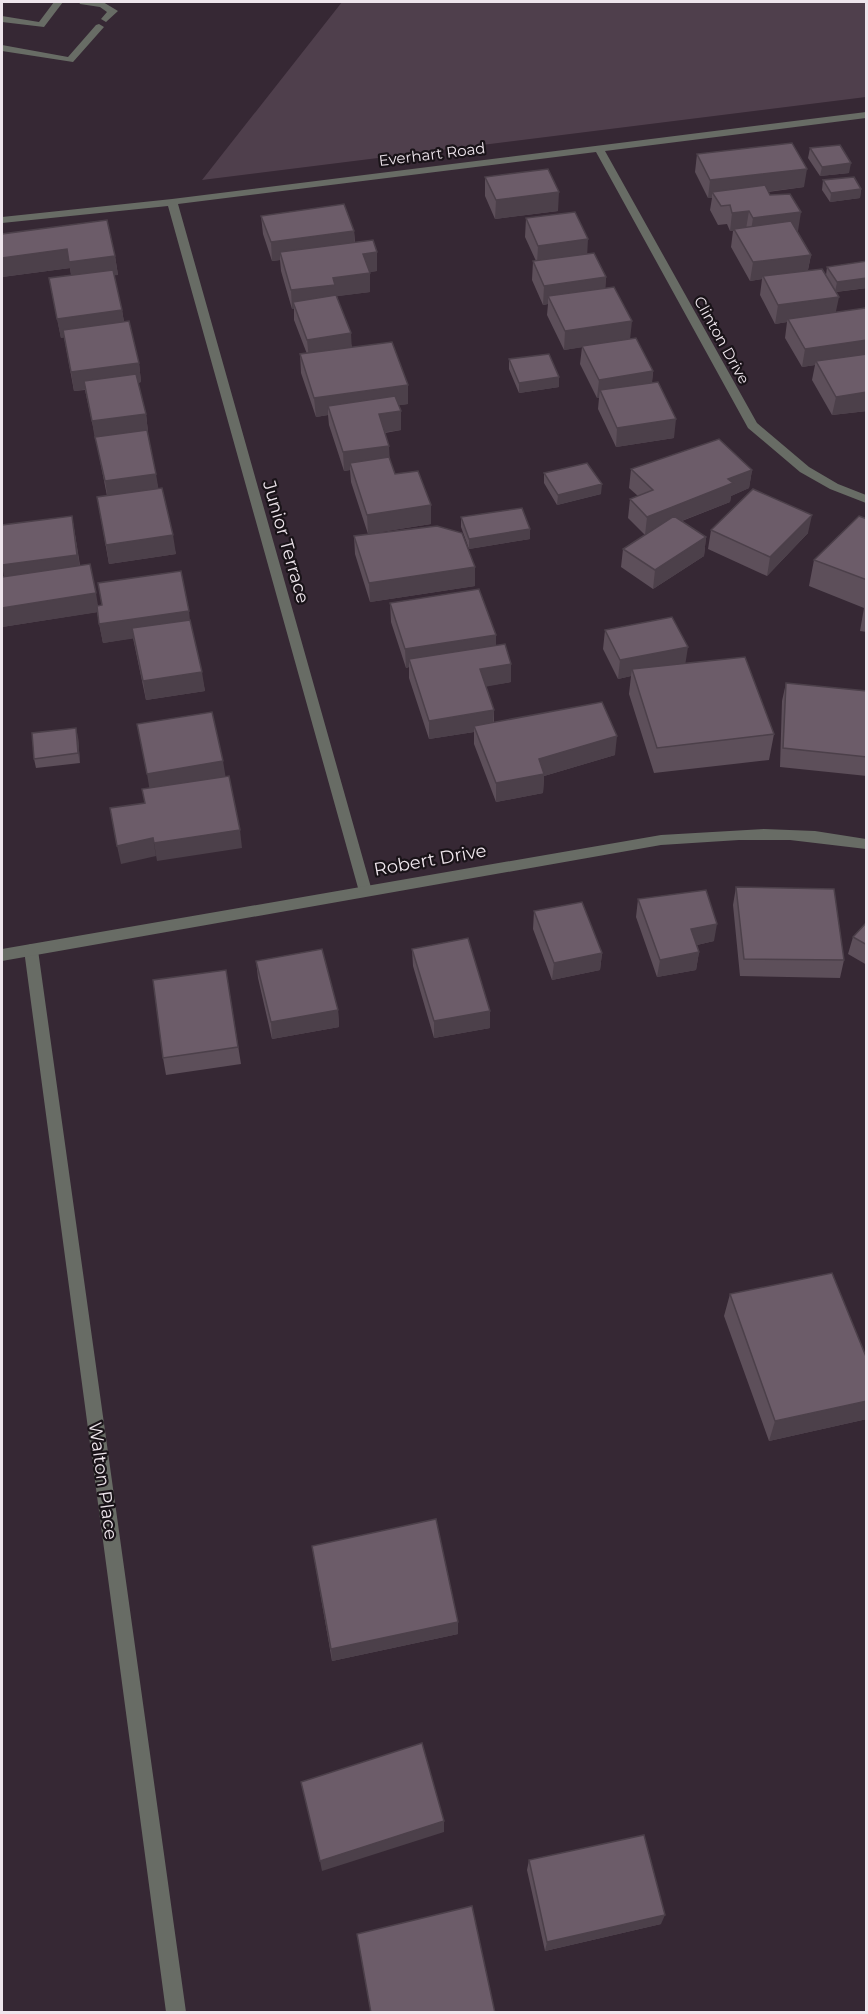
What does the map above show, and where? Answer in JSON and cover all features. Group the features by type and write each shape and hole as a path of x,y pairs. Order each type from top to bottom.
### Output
{"street":[{"path":"2,19 40,25 58,2"},
{"path":"2,48 70,60 113,11 103,5 82,2"},
{"name":"Everhart Road","path":"2,220 172,202 867,115"},
{"name":"Clinton Drive","path":"599,148 752,425 778,452 814,477 849,494 867,499"},
{"name":"Junior Terrace","path":"172,202 365,891"},
{"name":"Robert Drive","path":"2,955 661,840 719,834 785,834 867,844"},
{"name":"Walton Place","path":"31,950 176,2013"}],"shaded area":[{"path":"342,2 866,2 866,97 202,180"}],"building":[{"path":"792,143 807,169 710,180 697,154"},
{"path":"840,145 851,163 822,167 810,148"},
{"path":"548,169 559,192 496,200 485,177"},
{"path":"854,177 861,189 831,193 823,180"},
{"path":"765,185 770,195 790,194 801,212 753,218 749,211 732,213 730,205 721,206 712,192"},
{"path":"344,204 354,231 271,242 261,216"},
{"path":"575,212 588,239 538,246 526,218"},
{"path":"107,220 115,256 69,262 67,249 2,258 2,234"},
{"path":"791,221 811,255 753,262 734,229"},
{"path":"373,240 377,252 363,254 370,273 333,278 335,285 291,290 280,252"},
{"path":"594,253 606,277 544,286 533,261"},
{"path":"867,261 867,278 837,282 827,267"},
{"path":"822,269 839,297 778,305 763,276"},
{"path":"113,270 122,310 57,319 49,278"},
{"path":"614,287 632,321 565,331 548,296"},
{"path":"336,295 351,333 307,340 293,302"},
{"path":"865,308 867,310 867,340 805,349 788,319"},
{"path":"129,321 139,363 71,372 63,330"},
{"path":"636,338 653,371 599,380 582,346"},
{"path":"392,342 408,385 314,398 300,354"},
{"path":"549,354 559,377 519,383 509,359"},
{"path":"867,354 867,392 836,397 816,361"},
{"path":"136,374 146,414 92,421 84,381"},
{"path":"658,382 676,419 617,428 600,390"},
{"path":"395,396 401,411 379,414 389,446 343,452 328,406"},
{"path":"147,430 156,474 105,481 95,437"},
{"path":"719,439 752,470 728,479 733,483 647,517 630,499 653,490 631,469"},
{"path":"389,457 395,474 418,471 431,505 367,515 350,463"},
{"path":"587,463 602,484 558,495 544,473"},
{"path":"162,488 173,535 106,545 97,497"},
{"path":"753,489 812,515 770,557 711,530"},
{"path":"522,508 530,529 469,539 461,517"},
{"path":"72,516 77,555 2,565 2,525"},
{"path":"674,516 706,537 655,570 623,549"},
{"path":"859,516 867,519 867,580 814,560"},
{"path":"437,526 462,533 475,567 369,583 354,536"},
{"path":"90,564 96,593 2,608 2,577"},
{"path":"181,571 189,611 99,624 97,606 102,605 98,583"},
{"path":"479,589 496,635 405,649 390,603"},
{"path":"672,617 688,647 620,660 605,630"},
{"path":"190,620 202,672 143,681 132,628"},
{"path":"505,644 511,664 480,669 494,710 429,721 409,659"},
{"path":"745,657 774,734 657,748 632,669"},
{"path":"786,683 867,691 867,757 783,748"},
{"path":"602,702 617,736 539,759 544,774 496,783 474,726"},
{"path":"212,712 223,761 147,774 137,724"},
{"path":"76,728 78,753 34,759 32,733"},
{"path":"229,776 240,830 154,843 153,838 117,846 110,808 145,803 142,789"},
{"path":"736,887 834,889 844,960 744,959"},
{"path":"706,890 717,924 691,929 699,952 660,960 638,899"},
{"path":"582,902 602,953 554,963 534,911"},
{"path":"867,922 867,945 853,937"},
{"path":"468,938 490,1011 434,1021 412,949"},
{"path":"322,949 338,1010 271,1022 256,961"},
{"path":"226,970 238,1047 163,1058 153,980"},
{"path":"832,1273 867,1359 867,1401 775,1421 730,1294"},
{"path":"436,1519 458,1622 331,1649 312,1546"},
{"path":"422,1743 444,1821 320,1861 301,1782"},
{"path":"644,1835 665,1915 547,1942 529,1860"},
{"path":"472,1906 495,2013 371,2013 357,1934"}]}
